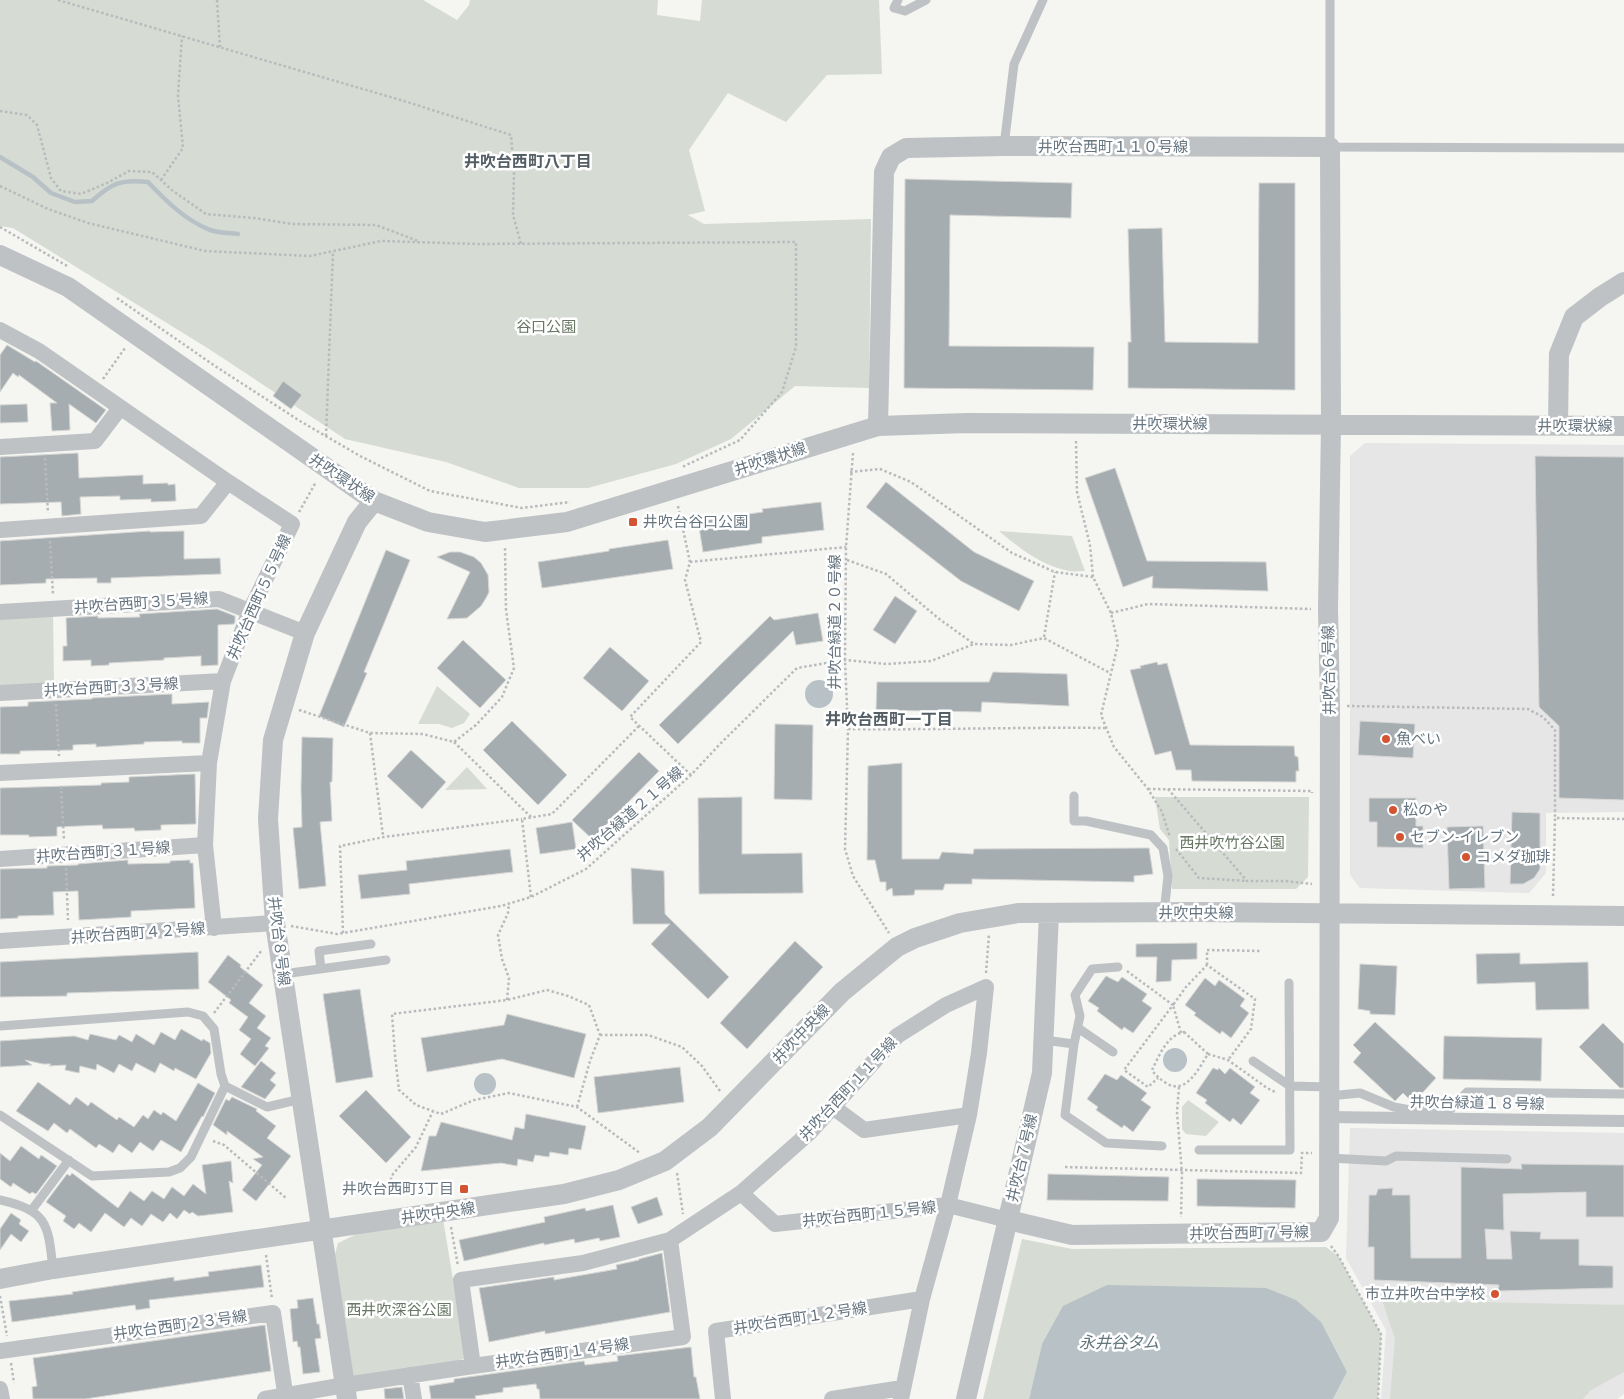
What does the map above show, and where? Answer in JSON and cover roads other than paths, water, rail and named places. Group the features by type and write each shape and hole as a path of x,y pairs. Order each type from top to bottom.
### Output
{"street":[{"name":"井吹台西町１１０号線","path":"878,426 884,172 891,156 906,148 1004,146 1330,147"},
{"path":"1330,147 1331,425"},
{"name":"井吹環状線","path":"0,255 68,287 374,501 428,522 485,532 567,522 878,426 966,423 1624,426"},
{"path":"1558,426 1559,354 1574,318 1600,297 1624,282"},
{"path":"1600,297 1624,296"},
{"name":"井吹台西町５５号線","path":"0,331 39,351 292,524 250,611 223,681 209,763 205,845 214,928"},
{"path":"0,447 95,441 120,408"},
{"name":"井吹台６号線","path":"1329,914 1330,706 1328,609 1331,425"},
{"path":"0,530 201,516 228,482"},
{"name":"井吹台８号線","path":"346,1392 275,923 268,819 273,740 305,633 357,522 374,501"},
{"name":"井吹台西町３５号線","path":"0,612 219,599 305,633"},
{"name":"井吹台西町３３号線","path":"0,694 223,681"},
{"path":"0,773 209,763"},
{"name":"井吹台西町３１号線","path":"0,859 205,845"},
{"name":"井吹中央線","path":"0,1279 53,1269 564,1194 619,1180 665,1160 710,1127 842,992 897,946 960,922 1018,913 1624,916"},
{"name":"井吹台７号線","path":"966,1399 1042,1073 1049,913"},
{"name":"井吹台西町７号線","path":"1008,1220 1072,1235 1321,1232 1329,1218 1329,914"},
{"name":"井吹台西町４２号線","path":"0,941 275,923"},
{"name":"井吹台西町１１号線","path":"473,1366 461,1280 583,1263 670,1240 741,1194 809,1133 897,1036 946,1005 986,987 979,1053 969,1115"},
{"path":"832,1399 901,1394 922,1299 948,1205 969,1115 864,1130 833,1107"},
{"name":"井吹台緑道１８号線","path":"1329,1118 1624,1121"},
{"name":"井吹台西町１５号線","path":"741,1194 775,1224 948,1205 1008,1220"},
{"name":"井吹台西町１４号線","path":"265,1399 346,1392 410,1375 683,1337 670,1240"},
{"name":"井吹台西町１２号線","path":"723,1399 716,1331 922,1299"},
{"name":"井吹台西町２３号線","path":"4,1350 273,1312 286,1398"},
{"path":"410,1375 414,1399"}],"lane":[{"path":"898,0 894,8 905,11 926,0"},
{"path":"1004,146 1014,64 1043,0"},
{"path":"1330,0 1330,147 1624,148"},
{"path":"1074,796 1074,821 1086,821 1151,835 1163,848 1168,876 1164,913"},
{"path":"320,969 319,951 371,944"},
{"path":"283,974 386,960"},
{"path":"1118,967 1092,969 1075,995 1080,1016 1074,1044 1065,1115 1106,1143 1162,1146"},
{"path":"1199,1150 1290,1150 1289,982"},
{"path":"0,1026 188,1012 202,1016 214,1028 224,1086 191,1157 180,1168 169,1172 92,1176 0,1115"},
{"path":"1078,1028 1113,1052"},
{"path":"1044,1040 1074,1044"},
{"path":"1253,1061 1290,1086 1329,1092 1360,1093 1394,1107 1410,1110 1451,1108 1467,1092 1624,1094"},
{"path":"224,1086 267,1107 302,1099"},
{"path":"1329,1155 1386,1161 1396,1156 1508,1158"},
{"path":"32,1211 69,1160"},
{"path":"0,1200 22,1205 38,1214 49,1232 53,1269"}],"water":[{"path":"819,680 829,684 833,694 829,704 819,708 809,704 805,694 809,684"},
{"path":"1175,1048 1184,1051 1187,1060 1184,1069 1175,1072 1166,1069 1163,1060 1166,1051"},
{"path":"485,1073 493,1076 496,1084 493,1092 485,1095 477,1092 474,1084 477,1076"},
{"name":"永井谷タム","path":"1107,1285 1266,1288 1296,1300 1321,1322 1347,1372 1333,1399 1029,1399 1042,1344 1063,1306"}],"waterway":[{"path":"0,157 33,177 51,193 75,202 92,201 111,186 124,182 148,182 169,203 192,221 213,231 238,234"}],"place":[{"name":"井吹台谷口公園","path":"633,522"},
{"name":"魚べい","path":"1386,739"},
{"name":"松のや","path":"1393,810"},
{"name":"セブン-イレブン","path":"1400,837"},
{"name":"コメダ珈琲","path":"1466,857"},
{"name":"井吹台西町3丁目","path":"464,1189"},
{"name":"市立井吹台中学校","path":"1495,1294"}],"district":[{"name":"井吹台西町八丁目","path":"528,161"},
{"name":"井吹台西町一丁目","path":"889,719"}],"park label":[{"name":"谷口公園","path":"546,327"},
{"name":"西井吹竹谷公園","path":"1232,843"},
{"name":"西井吹深谷公園","path":"399,1310"}]}
